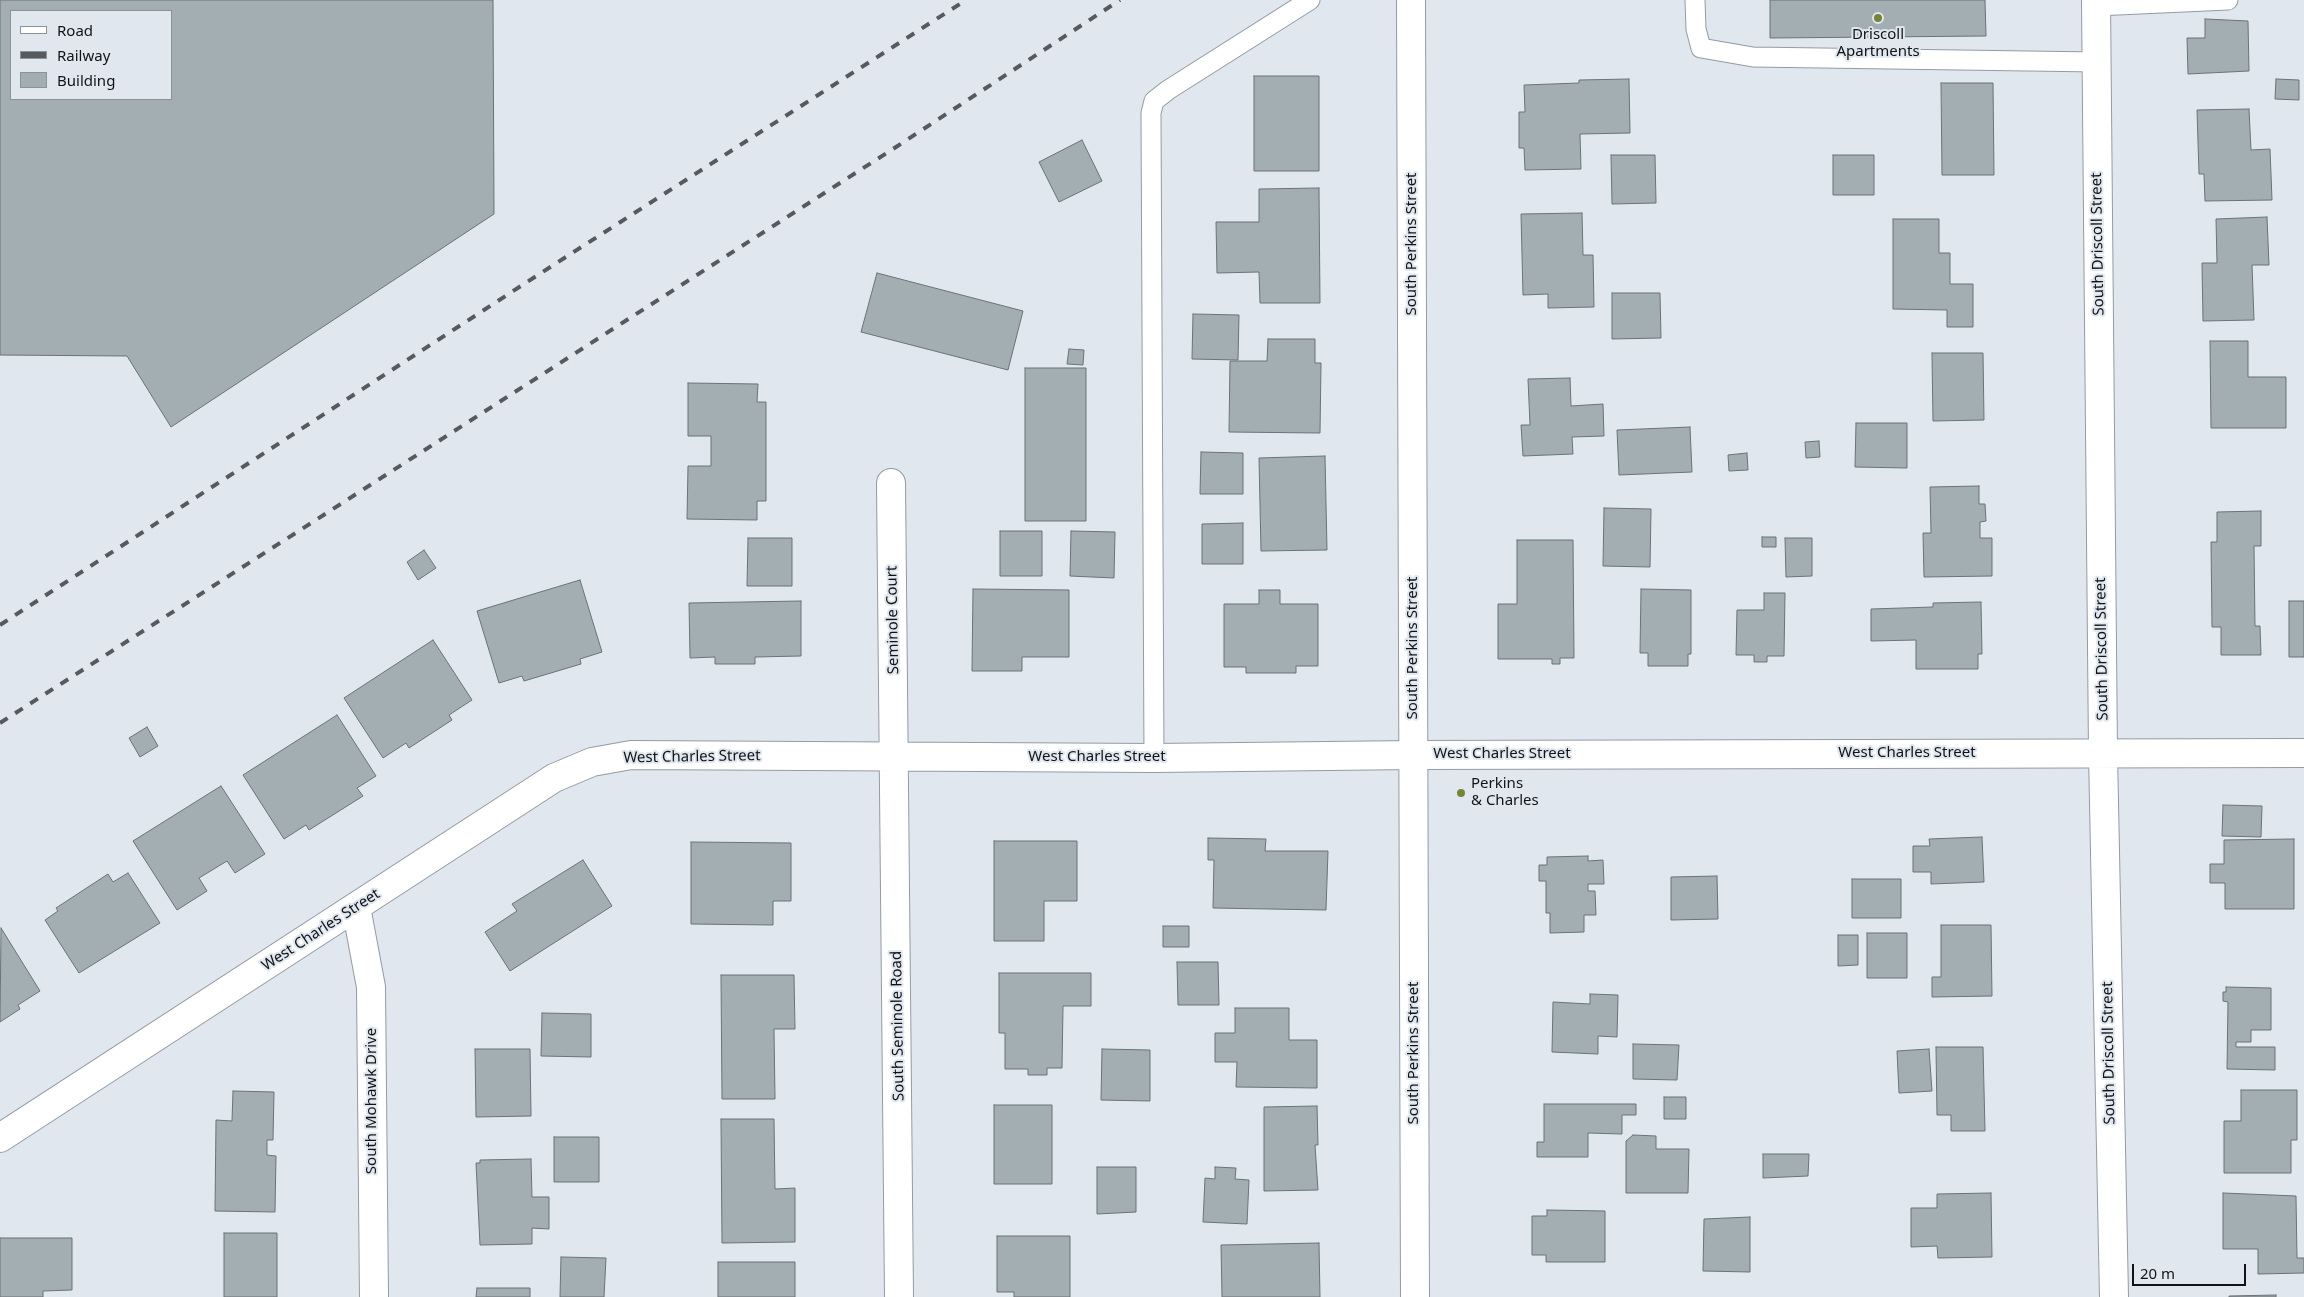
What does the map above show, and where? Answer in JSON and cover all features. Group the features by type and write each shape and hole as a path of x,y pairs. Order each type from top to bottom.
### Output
{"street":[{"name":"South Perkins Street","path":"1411,0 1415,1297"},
{"name":"South Driscoll Street","path":"2096,3 2103,753 2114,1297"},
{"name":"Seminole Court","path":"891,483 895,756"},
{"name":"West Charles Street","path":"0,1138 554,778 592,762 631,755 1154,758 1414,755 2304,753"},
{"name":"South Seminole Road","path":"895,756 899,1297"},
{"name":"South Mohawk Drive","path":"356,907 371,987 374,1297"}],"lane":[{"path":"1154,758 1151,113 1154,101 1168,90 1310,0"},
{"path":"1695,0 1696,29 1701,48 1754,57 2096,62"},
{"path":"2096,3 2228,0"}],"building":[{"path":"0,0 493,0 494,214 171,427 127,356 0,355"},
{"name":"Driscoll Apartments","path":"1770,0 1985,0 1986,36 1770,38"},
{"path":"2205,19 2248,21 2249,71 2188,74 2187,38 2205,38"},
{"path":"1254,76 1319,76 1319,171 1254,171"},
{"path":"1629,79 1630,133 1580,134 1581,169 1525,170 1524,148 1519,148 1519,112 1525,112 1524,85 1579,83 1579,80"},
{"path":"2276,79 2299,80 2299,100 2275,99"},
{"path":"1941,83 1993,83 1994,175 1942,175"},
{"path":"2249,109 2251,150 2270,149 2272,200 2205,201 2204,174 2199,174 2197,110"},
{"path":"1082,140 1102,181 1059,202 1039,162"},
{"path":"1611,155 1655,155 1656,203 1612,204"},
{"path":"1833,155 1874,155 1874,195 1833,195"},
{"path":"1319,188 1320,303 1260,303 1259,272 1217,273 1216,222 1259,222 1259,189"},
{"path":"1582,213 1583,255 1593,255 1594,307 1548,308 1548,294 1523,295 1521,214"},
{"path":"2267,217 2269,265 2252,265 2254,320 2203,321 2202,263 2217,263 2216,219"},
{"path":"1893,219 1939,219 1939,253 1950,253 1950,284 1973,284 1973,327 1947,327 1947,310 1893,309"},
{"path":"877,273 1023,311 1008,370 861,332"},
{"path":"1612,293 1660,293 1661,338 1612,339"},
{"path":"1193,314 1239,315 1238,360 1192,359"},
{"path":"1268,339 1315,339 1315,363 1321,363 1320,433 1229,432 1230,361 1267,361"},
{"path":"2210,341 2248,341 2248,377 2286,377 2286,428 2211,428"},
{"path":"1069,349 1084,350 1083,365 1067,364"},
{"path":"1932,353 1983,353 1984,420 1933,421"},
{"path":"1025,368 1086,368 1086,521 1025,521"},
{"path":"1570,378 1571,406 1603,404 1604,436 1572,437 1573,454 1523,456 1521,425 1530,425 1528,379"},
{"path":"688,383 758,384 757,402 766,402 766,501 757,501 757,520 687,519 688,466 711,466 711,436 688,436"},
{"path":"1856,423 1907,423 1907,468 1855,467"},
{"path":"1690,427 1692,472 1619,475 1617,430"},
{"path":"1819,441 1820,457 1806,458 1805,442"},
{"path":"1201,452 1243,453 1243,494 1200,494"},
{"path":"1747,453 1748,470 1729,471 1728,455"},
{"path":"1325,456 1327,550 1261,551 1259,458"},
{"path":"1979,486 1979,504 1985,504 1986,521 1980,522 1980,538 1992,538 1992,576 1924,577 1923,533 1931,533 1930,487"},
{"path":"1604,508 1651,509 1650,567 1603,566"},
{"path":"2261,511 2261,546 2254,546 2255,626 2260,626 2261,655 2221,655 2221,627 2212,627 2211,542 2217,542 2217,512"},
{"path":"1243,523 1243,564 1202,564 1202,524"},
{"path":"1000,531 1042,531 1042,576 1000,576"},
{"path":"1071,531 1115,532 1114,578 1070,576"},
{"path":"1762,537 1776,537 1776,547 1762,547"},
{"path":"748,538 792,538 792,586 747,586"},
{"path":"1785,538 1812,538 1812,576 1786,577"},
{"path":"1517,540 1573,540 1574,658 1560,658 1560,664 1552,664 1552,659 1498,659 1498,604 1517,604"},
{"path":"424,550 436,568 418,580 407,562"},
{"path":"580,580 602,652 580,659 581,664 524,681 522,676 499,683 477,611"},
{"path":"973,589 1069,590 1069,657 1022,657 1022,671 972,671"},
{"path":"1641,589 1691,590 1691,654 1688,654 1688,666 1648,666 1648,653 1640,653"},
{"path":"1259,590 1280,590 1280,604 1318,604 1318,666 1296,666 1296,673 1246,673 1246,667 1224,667 1224,604 1259,604"},
{"path":"1764,593 1785,593 1784,656 1767,656 1767,662 1754,662 1754,655 1736,655 1737,610 1764,610"},
{"path":"801,601 801,656 755,657 755,664 715,664 715,657 690,658 689,603"},
{"path":"2289,601 2304,601 2304,657 2289,657"},
{"path":"1981,602 1982,654 1978,654 1978,669 1916,669 1916,640 1871,641 1871,609 1933,607 1933,603"},
{"path":"433,640 472,700 449,715 452,720 409,748 406,743 383,758 344,698"},
{"path":"337,715 376,776 357,788 363,796 309,830 306,825 284,839 243,775"},
{"path":"147,727 158,746 140,757 129,738"},
{"path":"221,786 265,854 235,873 227,861 199,878 207,891 177,910 133,841"},
{"path":"2223,805 2262,806 2261,837 2222,836"},
{"path":"1982,837 1984,882 1931,884 1931,872 1913,872 1913,846 1930,846 1929,839"},
{"path":"1208,838 1266,839 1265,851 1328,851 1326,910 1213,908 1214,860 1208,860"},
{"path":"2294,839 2294,909 2225,909 2225,883 2210,883 2210,864 2224,864 2224,840"},
{"path":"994,841 1077,841 1077,901 1044,901 1044,941 994,941"},
{"path":"691,842 791,843 791,901 773,901 773,925 691,924"},
{"path":"1588,856 1588,861 1603,860 1604,884 1588,884 1588,891 1595,891 1596,915 1584,915 1584,932 1550,933 1550,913 1546,913 1546,881 1539,881 1539,865 1547,865 1547,857"},
{"path":"583,860 612,906 510,971 485,932 517,911 512,904"},
{"path":"128,873 160,923 79,973 45,920 58,911 56,908 108,874 113,882"},
{"path":"1717,876 1718,919 1671,920 1671,877"},
{"path":"1852,879 1901,879 1901,918 1852,918"},
{"path":"1941,925 1991,925 1992,996 1932,997 1932,977 1941,977"},
{"path":"1163,926 1189,926 1189,947 1163,947"},
{"path":"1,928 40,991 18,1005 20,1009 0,1022"},
{"path":"1867,933 1907,933 1907,978 1867,978"},
{"path":"1838,935 1858,935 1858,965 1838,966"},
{"path":"1177,962 1218,962 1219,1005 1178,1005"},
{"path":"999,973 1091,973 1091,1006 1063,1006 1062,1068 1047,1068 1047,1075 1028,1075 1028,1069 1005,1069 1005,1033 999,1033"},
{"path":"721,975 794,975 795,1029 774,1029 775,1099 722,1099"},
{"path":"2226,987 2271,988 2271,1030 2251,1030 2251,1042 2236,1042 2236,1047 2275,1047 2275,1070 2227,1069 2228,1002 2223,1001 2223,992 2226,992"},
{"path":"1590,994 1618,995 1617,1037 1598,1036 1598,1054 1552,1052 1553,1002 1590,1004"},
{"path":"1235,1008 1289,1008 1289,1040 1317,1040 1317,1088 1236,1087 1237,1062 1215,1062 1215,1033 1235,1033"},
{"path":"542,1013 591,1014 591,1057 541,1056"},
{"path":"1633,1044 1679,1045 1677,1080 1633,1079"},
{"path":"1936,1047 1983,1047 1985,1131 1951,1131 1951,1115 1937,1115"},
{"path":"475,1049 530,1049 531,1116 476,1117"},
{"path":"1102,1049 1150,1050 1150,1101 1101,1100"},
{"path":"1929,1049 1932,1091 1899,1093 1897,1051"},
{"path":"2241,1090 2297,1090 2297,1140 2291,1140 2291,1173 2224,1173 2224,1121 2241,1121"},
{"path":"233,1091 274,1092 273,1140 267,1140 267,1155 276,1156 275,1212 215,1211 216,1120 232,1121"},
{"path":"1664,1097 1686,1097 1686,1119 1664,1119"},
{"path":"1544,1104 1636,1104 1636,1115 1622,1115 1622,1134 1588,1133 1588,1157 1537,1157 1537,1142 1544,1142"},
{"path":"994,1105 1052,1105 1052,1184 994,1184"},
{"path":"1317,1106 1318,1145 1315,1145 1318,1190 1264,1191 1264,1107"},
{"path":"721,1119 774,1119 775,1189 795,1188 795,1242 722,1243"},
{"path":"1633,1135 1656,1136 1656,1149 1689,1149 1688,1193 1626,1193 1626,1141"},
{"path":"554,1137 599,1137 599,1182 554,1182"},
{"path":"1763,1154 1809,1154 1808,1176 1763,1178"},
{"path":"531,1159 532,1197 549,1197 549,1229 532,1228 532,1244 480,1245 476,1163 480,1163 480,1160"},
{"path":"1097,1167 1136,1167 1136,1212 1097,1214"},
{"path":"1215,1167 1236,1168 1235,1179 1249,1180 1247,1224 1203,1222 1205,1178 1215,1179"},
{"path":"1991,1193 1992,1257 1938,1258 1937,1246 1911,1247 1911,1208 1937,1208 1937,1194"},
{"path":"2223,1193 2296,1196 2297,1258 2304,1258 2304,1273 2258,1274 2258,1249 2223,1249"},
{"path":"1547,1210 1605,1211 1605,1262 1546,1262 1546,1255 1532,1255 1532,1216 1547,1216"},
{"path":"1750,1217 1750,1272 1703,1271 1704,1219"},
{"path":"224,1233 277,1233 277,1297 224,1297"},
{"path":"997,1236 1070,1236 1070,1297 1014,1297 1014,1292 997,1292"},
{"path":"0,1238 72,1238 72,1290 43,1291 43,1297 0,1297"},
{"path":"1319,1243 1320,1297 1222,1297 1221,1245"},
{"path":"561,1257 606,1258 604,1297 560,1297"},
{"path":"718,1262 795,1262 795,1297 718,1297"},
{"path":"477,1288 530,1288 530,1297 476,1297"},
{"path":"2276,1295 2276,1297 2229,1297 2229,1296"}],"railway":[{"path":"0,625 527,282 966,0"},
{"path":"0,723 896,147 1120,0"}],"place":[{"name":"Driscoll Apartments","path":"1878,18"},
{"name":"Perkins & Charles","path":"1461,793"}]}
